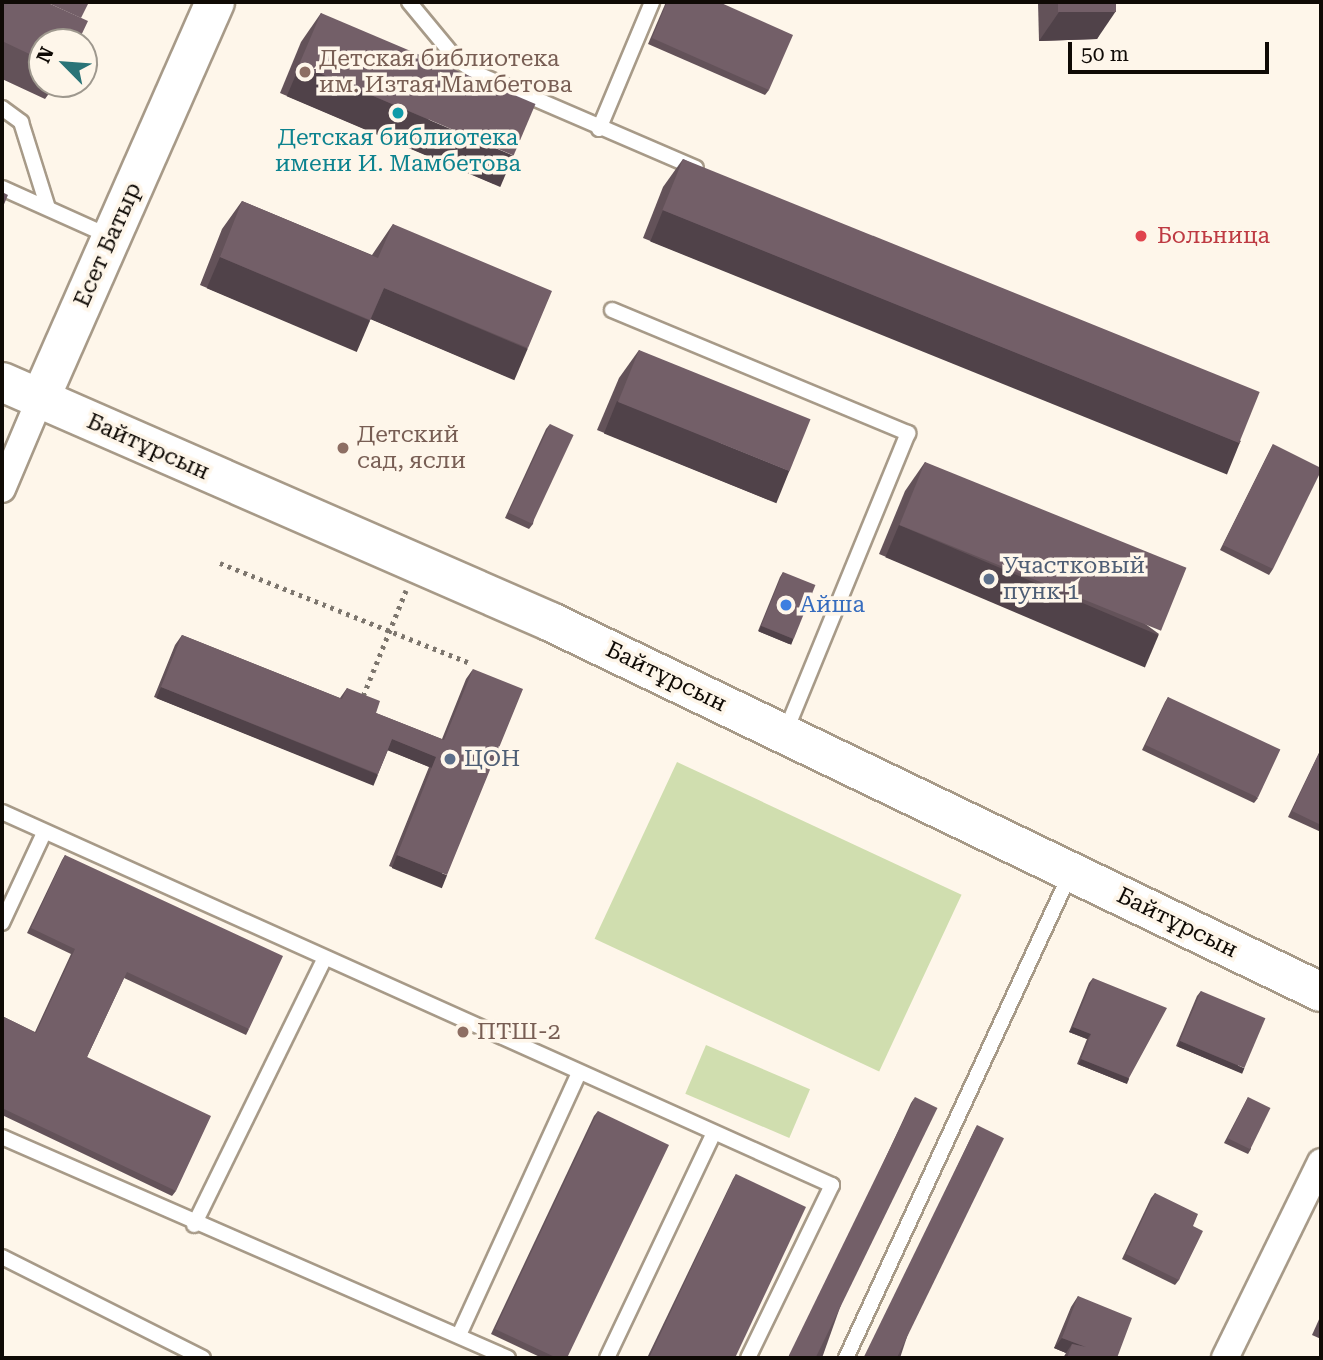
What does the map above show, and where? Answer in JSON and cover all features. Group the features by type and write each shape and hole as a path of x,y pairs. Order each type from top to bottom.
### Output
{"street":[{"name":"Есет Батыр","path":"2,489 215,2"},
{"name":"Байтұрсын","path":"2,382 551,622 1321,992"},
{"path":"1225,1358 1321,1162"}],"lane":[{"path":"410,2 457,60 599,130 716,176"},
{"path":"599,130 652,2"},
{"path":"2,108 21,122 48,208"},
{"path":"2,188 111,237"},
{"path":"612,310 908,433 784,734"},
{"path":"2,812 324,960 832,1185 748,1358"},
{"path":"2,923 44,833"},
{"path":"846,1358 1071,872"},
{"path":"194,1224 324,960"},
{"path":"458,1335 579,1073"},
{"path":"607,1358 715,1133"},
{"path":"2,1137 194,1224 508,1358"},
{"path":"2,1257 204,1358"}],"path":[{"path":"220,563 468,662"},
{"path":"363,696 407,586"}],"green space":[{"path":"677,762 962,895 879,1071 595,939"},
{"path":"706,1045 810,1089 789,1138 685,1094"}],"building":[{"path":"2,2 46,2 88,21 85,28 28,28 28,53 2,41"},
{"path":"46,2 89,2 81,18"},
{"path":"667,2 719,2 793,35 769,90 652,38"},
{"path":"1058,2 1116,2 1116,12 1058,12"},
{"path":"321,13 535,104 514,156 299,65"},
{"path":"683,159 1260,392 1239,443 662,210"},
{"path":"2,192 8,195 2,209"},
{"path":"242,201 378,258 393,224 552,291 528,348 384,288 370,320 220,257"},
{"path":"639,350 811,419 790,471 618,402"},
{"path":"550,424 574,435 532,524 509,513"},
{"path":"1273,444 1321,468 1321,471 1273,569 1223,545"},
{"path":"925,462 1186,568 1161,631 900,525"},
{"path":"783,572 815,585 794,639 761,626"},
{"name":"ЦОН","path":"182,635 342,699 347,688 380,701 376,713 444,740 473,669 523,689 447,875 397,855 436,757 392,739 378,774 161,687"},
{"path":"1168,697 1280,749 1258,797 1146,745"},
{"path":"1319,753 1321,754 1321,825 1292,811"},
{"path":"65,855 283,956 249,1029 127,972 87,1057 211,1116 176,1191 2,1108 2,1016 36,1033 75,949 31,928"},
{"path":"1093,978 1167,1008 1129,1078 1081,1059 1091,1034 1073,1027"},
{"path":"1201,991 1265,1018 1244,1068 1180,1041"},
{"path":"915,1097 937,1108 816,1358 789,1356"},
{"path":"1248,1097 1270,1108 1250,1149 1228,1138"},
{"path":"598,1111 669,1145 567,1358 557,1358 495,1329"},
{"path":"977,1125 1004,1138 897,1358 864,1356"},
{"path":"736,1174 806,1207 735,1358 649,1358"},
{"path":"1155,1193 1198,1214 1193,1226 1203,1231 1179,1280 1126,1254"},
{"path":"1078,1296 1132,1318 1117,1358 1067,1358 1072,1344 1086,1347 1062,1338"}],"place":[{"name":"Детская библиотека им. Изтая Мамбетова","path":"305,72"},
{"name":"Детская библиотека имени И. Мамбетова","path":"398,113"},
{"name":"Больница","path":"1141,236"},
{"name":"Детский сад, ясли","path":"343,448"},
{"name":"Участковый пунк 1","path":"989,579"},
{"name":"Айша","path":"786,605"},
{"name":"ЦОН","path":"450,759"},
{"name":"ПТШ-2","path":"463,1032"}]}
